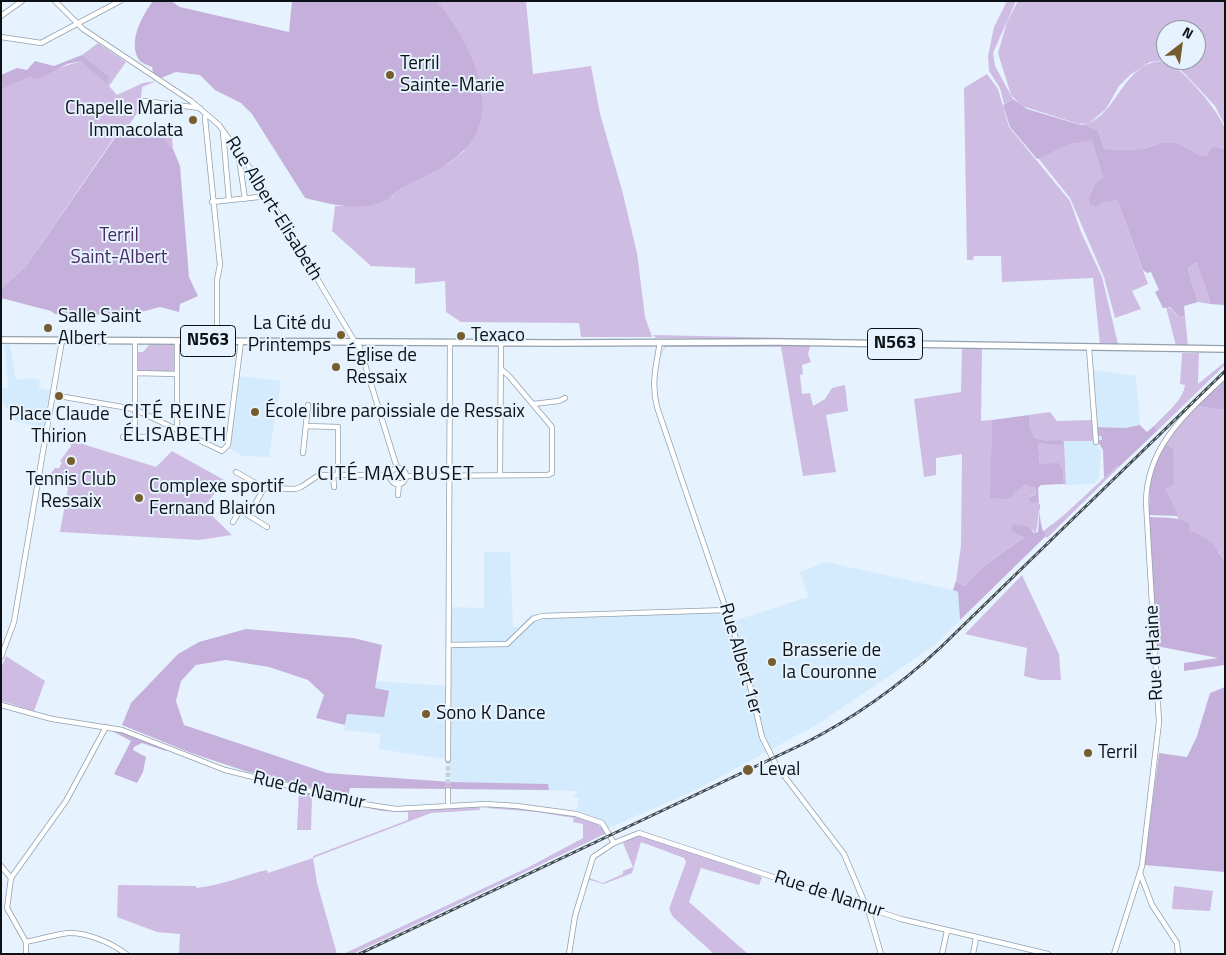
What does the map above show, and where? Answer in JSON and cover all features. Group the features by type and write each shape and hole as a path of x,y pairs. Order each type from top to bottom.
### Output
{"main road":[{"name":"N563","path":"1,340 658,342 1225,349"}],"street":[{"path":"1,16 22,1"},
{"name":"Rue Albert-Elisabeth","path":"55,1 77,24 200,108 223,131 242,156 356,342 397,468"},
{"path":"1,37 41,43 120,1"},
{"path":"144,101 190,109 200,108"},
{"path":"206,114 212,202 220,264 217,280 217,341"},
{"path":"223,131 229,200"},
{"path":"242,156 239,158 245,199"},
{"path":"212,202 268,196"},
{"path":"1,657 14,620 62,340"},
{"path":"134,437 135,341"},
{"path":"177,430 178,341"},
{"path":"53,395 134,409 218,450 225,450 228,446 241,341"},
{"path":"448,759 450,342"},
{"path":"500,475 501,342"},
{"name":"Rue Albert 1er","path":"658,342 653,375 653,390 746,668 759,728 770,755 844,854 867,909 880,954"},
{"path":"1089,348 1096,442"},
{"path":"406,476 552,473 552,427 501,369"},
{"path":"134,373 177,374"},
{"name":"Rue d'Haine","path":"1114,954 1140,873 1159,722 1146,502 1148,480 1156,453 1166,436 1225,376"},
{"path":"533,404 559,402 565,398"},
{"path":"303,453 308,406"},
{"path":"306,426 338,427 334,487"},
{"path":"123,437 145,437"},
{"path":"398,484 393,482 390,475 392,470 397,468 403,470 406,476"},
{"path":"236,472 264,488 298,489 315,476 390,475"},
{"path":"398,484 406,476"},
{"path":"398,484 398,495"},
{"path":"249,515 264,488"},
{"path":"233,522 240,510 267,527"},
{"path":"449,645 508,644 533,619 542,616 727,610"},
{"name":"Rue de Namur","path":"1,705 52,718 130,732 225,770 338,799 396,809 496,804 576,814 602,823 614,843"},
{"path":"26,954 26,942 6,908 11,878 66,801 106,727"},
{"path":"448,790 448,806"},
{"name":"Rue de Namur","path":"569,954 575,916 591,860 596,853 639,833 867,909 948,932 1048,954"},
{"path":"1,866 11,878"},
{"path":"1140,873 1152,905 1177,943 1178,954"},
{"path":"942,954 948,932"},
{"path":"26,942 69,933 108,943 126,954"},
{"path":"973,954 976,938"}],"shaded area":[{"path":"437,1 526,1 533,74 591,66 600,114 622,190 637,253 645,317 652,337 581,337 579,323 461,322 446,312 445,281 415,284 415,268 371,266 332,231 335,206 364,206 392,197 399,188 449,163 464,151 482,95 473,63"},
{"path":"1007,1 1016,1 993,53 995,66 1013,99 1004,104 1000,88 989,71 988,56 994,27"},
{"path":"1018,1 1225,1 1225,126 1215,106 1181,70 1206,70 1206,20 1156,20 1156,61 1150,62 1130,75 1119,86 1106,109 1089,123 1079,124 1022,106 1011,95 998,53 1007,22"},
{"path":"98,43 126,62 109,86 117,95 143,83 156,81 142,87 140,109 127,128 136,134 172,135 173,149 155,137 118,132 26,266 1,289 1,90 30,77 81,61 109,76 82,55"},
{"path":"1156,62 1156,70 1180,70 1200,91 1222,122 1225,129 1225,149 1212,146 1206,156 1201,156 1178,143 1161,143 1145,149 1110,150 1104,148 1098,130 1078,125 1091,122 1102,114 1128,80 1138,70 1150,63"},
{"path":"987,74 998,89 1009,127 1070,201 1081,232 1102,277 1118,344 1100,344 1093,278 1002,282 1001,256 974,256 973,260 967,260 964,88"},
{"path":"1092,139 1103,178 1096,182 1088,199 1089,204 1117,200 1148,284 1132,291 1141,309 1115,318 1104,277 1070,198 1038,158 1071,144"},
{"path":"1196,262 1210,304 1198,302 1188,270"},
{"path":"1166,307 1170,308 1179,317 1185,316 1188,346 1176,346"},
{"path":"653,335 970,342 656,338"},
{"path":"4,341 9,341 16,380 30,378 40,380 39,388 52,391 45,427 16,422 1,399 1,389 8,387"},
{"path":"174,344 175,372 137,372 138,352 143,352 149,345"},
{"path":"811,344 808,354 811,362 802,365 803,374 800,375 802,394 810,393 813,406 825,399 832,388 845,385 848,411 826,415 836,472 803,476 781,347 665,347 659,360 665,345"},
{"path":"962,347 982,348 981,421 992,420 991,498 1007,498 1019,488 1030,484 1035,487 1036,494 1030,496 1040,505 1036,533 1031,529 1012,524 1012,532 1025,536 984,566 964,586 956,581 961,546 962,454 936,458 936,475 924,477 914,399 961,392"},
{"path":"1182,353 1199,353 1198,384 1225,362 1225,365 1158,430 1154,426 1177,402 1184,391 1185,385 1180,384"},
{"path":"1092,370 1136,376 1140,425 1125,428 1096,427 1102,441 1097,440 1096,443 1101,452 1099,478 1094,484 1066,485 1064,441 1093,440 1092,420 1095,420"},
{"name":"École libre paroissiale de Ressaix","path":"239,376 281,381 269,457 242,456 228,448"},
{"path":"1196,406 1225,410 1225,561 1219,552 1189,532 1186,522 1180,521 1178,518 1167,494 1163,443"},
{"path":"1050,412 1057,421 1092,420 1093,441 1064,441 1066,485 1064,484 1063,473 1040,464 1038,443 1047,441 1035,438 1029,425 1029,415"},
{"name":"Complexe sportif Fernand Blairon","path":"70,440 156,467 172,451 224,480 204,508 232,535 199,540 60,532 68,488 49,476 62,463 60,461 71,446"},
{"path":"1118,465 1119,467 1047,538 1042,532 1063,516"},
{"path":"484,552 510,552 513,627 520,627 531,614 716,609 721,605 720,597 725,597 733,621 808,597 800,572 826,562 958,591 960,620 934,646 818,724 694,791 606,829 576,812 579,799 573,796 579,791 451,789 450,760 379,749 381,734 344,730 354,680 450,686 449,607 484,608"},
{"path":"1022,575 1059,654 1061,680 1040,680 1024,676 1027,648 965,634"},
{"path":"6,656 45,681 34,711 1,701 1,668"},
{"path":"299,791 366,806 417,811 479,806 480,810 431,813 313,858 313,856 408,820 408,812 382,811 312,796 311,830 297,830"},
{"path":"488,806 534,808 569,813 597,824 607,833 353,954 343,954 527,868 583,838 583,824 573,822 574,818 537,812 487,808"},
{"path":"638,834 762,877 759,885 701,868 689,902 748,954 714,954 673,917 669,909 686,862 684,858 641,842 632,873 604,884 590,880 587,882 589,878 603,883 633,867 623,843"},
{"path":"313,858 317,883 337,954 179,954 180,934 157,932 117,917 118,885 196,886 196,888 215,885 267,870 268,873"},
{"path":"1174,886 1213,891 1210,911 1172,909"}],"green space":[{"path":"153,1 171,1 180,7 289,32 292,1 437,1 460,35 478,75 482,96 482,116 476,134 456,157 434,172 401,188 390,198 380,203 348,206 305,198 252,114 241,103 215,90 200,75 176,72 161,78 153,73 152,67 139,60 136,53 135,38 140,22"},
{"path":"82,55 109,76 107,84 81,61 67,64 38,79 30,77 1,90 1,75 17,68 27,70 35,61 54,66"},
{"path":"1013,99 1027,109 1098,130 1104,148 1110,150 1145,149 1161,143 1178,143 1201,156 1206,156 1212,146 1225,149 1225,310 1224,305 1210,304 1196,262 1188,270 1198,302 1184,306 1185,316 1179,317 1170,307 1163,308 1155,292 1159,290 1151,272 1147,273 1143,270 1117,200 1101,203 1097,207 1089,204 1088,199 1096,182 1103,178 1092,140 1071,144 1037,159 1010,127 1003,105"},
{"name":"Terril Saint-Albert","path":"119,132 135,136 163,138 173,149 180,166 189,277 198,296 180,304 179,312 160,307 130,315 55,314 51,311 1,298 1,289 26,266"},
{"path":"1225,378 1225,410 1196,406"},
{"path":"1029,415 1029,425 1035,438 1047,441 1062,440 1062,445 1038,443 1040,464 1059,463 1063,473 1064,484 1041,485 1038,488 1039,504 1037,502 1032,503 1028,498 1036,494 1035,487 1025,485 1011,497 1004,499 990,498 992,420"},
{"path":"1140,425 1147,432 1154,426 1158,430 1119,467 1118,465 1104,478 1103,450 1097,440 1102,440 1101,436 1097,436 1096,427 1125,428"},
{"path":"1163,443 1173,449 1174,484 1166,489 1178,516 1149,515 1150,476"},
{"path":"1040,511 1042,527 1046,536 960,620 958,592 953,590 956,581 964,586 984,566 1024,537 1012,532 1012,524 1029,527 1034,533 1038,532"},
{"path":"1149,517 1185,521 1189,524 1189,532 1193,531 1211,542 1225,561 1225,665 1184,671 1184,663 1218,658 1156,646"},
{"path":"246,629 353,638 382,645 375,688 389,691 384,717 347,714 345,725 316,718 324,695 308,680 269,667 226,660 196,665 181,681 176,701 184,725 327,773 451,782 548,784 549,790 350,788 348,797 245,771 191,753 122,725 131,703 178,654 199,642"},
{"path":"1225,687 1225,872 1144,865 1159,753 1187,757 1197,736 1210,693"},
{"path":"113,729 167,748 166,751 142,743 134,747 133,750 146,757 143,772 137,783 114,774 131,741 110,730"}],"tunnel":[{"path":"448,759 448,790"}],"railway":[{"path":"359,954 805,743 859,712 893,688 940,648 1225,371"}],"place":[{"name":"Terril Sainte-Marie","path":"390,75"},
{"name":"Chapelle Maria Immacolata","path":"193,120"},
{"name":"Salle Saint Albert","path":"48,328"},
{"name":"La Cité du Printemps","path":"341,335"},
{"name":"Texaco","path":"461,336"},
{"name":"Église de Ressaix","path":"336,367"},
{"name":"Place Claude Thirion","path":"59,396"},
{"name":"École libre paroissiale de Ressaix","path":"255,412"},
{"name":"Tennis Club Ressaix","path":"71,461"},
{"name":"Complexe sportif Fernand Blairon","path":"139,498"},
{"name":"Brasserie de la Couronne","path":"772,662"},
{"name":"Sono K Dance","path":"426,714"},
{"name":"Terril","path":"1088,753"},
{"name":"Leval","path":"748,770"}],"district":[{"name":"CITÉ REINE ÉLISABETH","path":"175,424"},
{"name":"CITÉ MAX BUSET","path":"396,475"}]}
